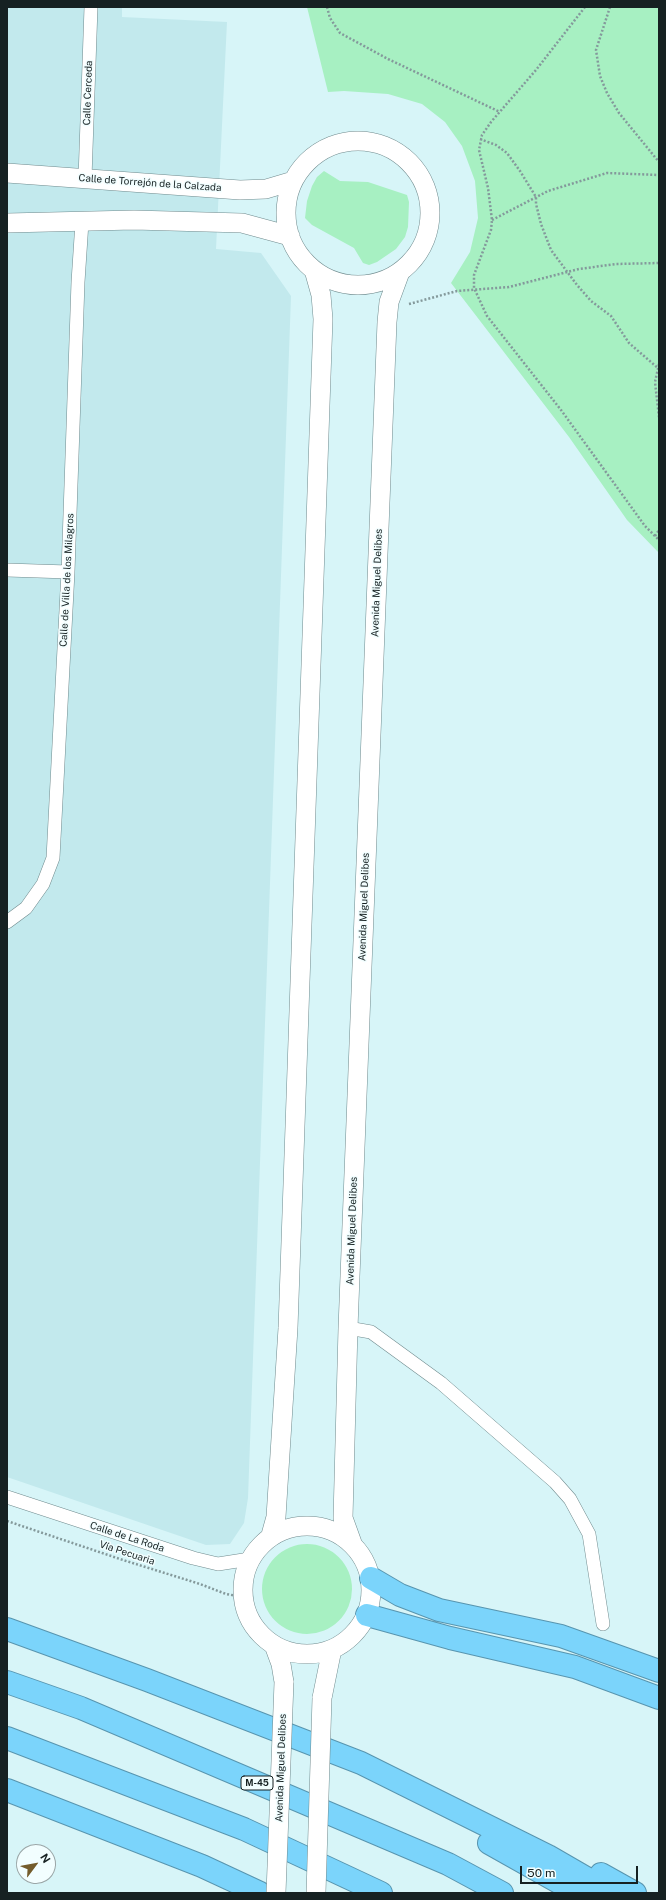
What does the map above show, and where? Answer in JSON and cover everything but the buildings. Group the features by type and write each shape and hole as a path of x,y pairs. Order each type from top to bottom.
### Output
{"highway":[{"path":"371,1578 400,1595 439,1610 561,1636 659,1671"},
{"path":"367,1615 450,1638 575,1667 659,1698"},
{"path":"7,1629 361,1763 548,1856 612,1893"},
{"name":"M-45","path":"7,1682 81,1708 448,1864 502,1893"},
{"path":"219,1708 506,1851 578,1893"},
{"path":"7,1738 244,1829 381,1893"},
{"path":"7,1790 202,1866 260,1893"},
{"path":"548,1856 573,1859 635,1893"}],"main road":[{"path":"349,140 373,141 395,150 414,166 426,186 431,210 428,234 417,255 400,272 384,281 360,285 348,284 330,279 314,270 296,249 290,236 286,208 293,181 307,161 326,147 349,140"},
{"name":"Calle de Torrejón de la Calzada","path":"7,173 240,190 266,189 293,181"},
{"path":"7,223 134,220 242,223 290,236"},
{"path":"271,1536 276,1517 288,1328 324,319 321,295 314,270"},
{"name":"Avenida Miguel Delibes","path":"352,1543 343,1518 348,1328 387,322 389,302 400,272"},
{"path":"304,1525 321,1526 338,1532 352,1543 364,1559 371,1578 371,1598 367,1615 359,1629 347,1641 318,1654 303,1654 288,1652 274,1645 259,1633 248,1616 243,1597 243,1578 250,1559 259,1546 271,1536 287,1528 304,1525"},
{"name":"Avenida Miguel Delibes","path":"274,1645 281,1664 284,1682 276,1893"},
{"path":"316,1893 322,1698 332,1649"}],"street":[{"name":"Calle Cerceda","path":"85,178 91,7"},
{"name":"Calle de Villa de los Milagros","path":"7,922 26,908 43,884 53,858 68,572 78,282 82,222"},
{"path":"7,570 68,572"},
{"path":"348,1328 371,1332 441,1383 555,1482 570,1499 589,1534 603,1624"},
{"name":"Calle de La Roda","path":"7,1497 199,1560 218,1564 250,1559"}],"path":[{"path":"327,7 330,18 340,33 388,59 500,112"},
{"path":"585,7 536,70 491,122 480,139 479,150 488,188 492,220 491,230 474,274 474,288 487,316 561,410 625,499 654,536 659,540"},
{"path":"610,7 596,50 600,76 607,93 619,113 659,162"},
{"path":"480,139 496,145 507,154 536,197 536,204 542,224 552,250 567,272 591,301 611,316 629,343 658,369"},
{"path":"492,220 548,190 608,173 659,175"},
{"path":"409,304 457,290 509,287 567,272 616,264 659,263"},
{"path":"659,364 655,382 659,416"},
{"path":"654,536 659,530"},
{"name":"Vía Pecuaria","path":"7,1521 200,1584 226,1594 243,1597"}],"shaded area":[{"path":"7,7 122,7 122,17 227,22 216,249 261,253 291,296 248,1498 244,1523 230,1544 206,1545 7,1477"}],"green space":[{"path":"307,7 659,7 659,553 627,520 569,437 451,283 470,252 478,218 475,181 462,146 445,122 422,104 388,94 344,91 328,92"},
{"path":"324,171 340,181 368,182 407,195 409,202 408,227 405,237 396,249 377,262 369,265 363,263 354,248 312,225 305,218 307,201 312,186 317,177"},
{"path":"307,1544 324,1548 339,1557 348,1572 352,1589 348,1606 339,1621 324,1630 307,1634 290,1630 275,1621 266,1606 262,1589 266,1572 275,1557 290,1548"}]}
